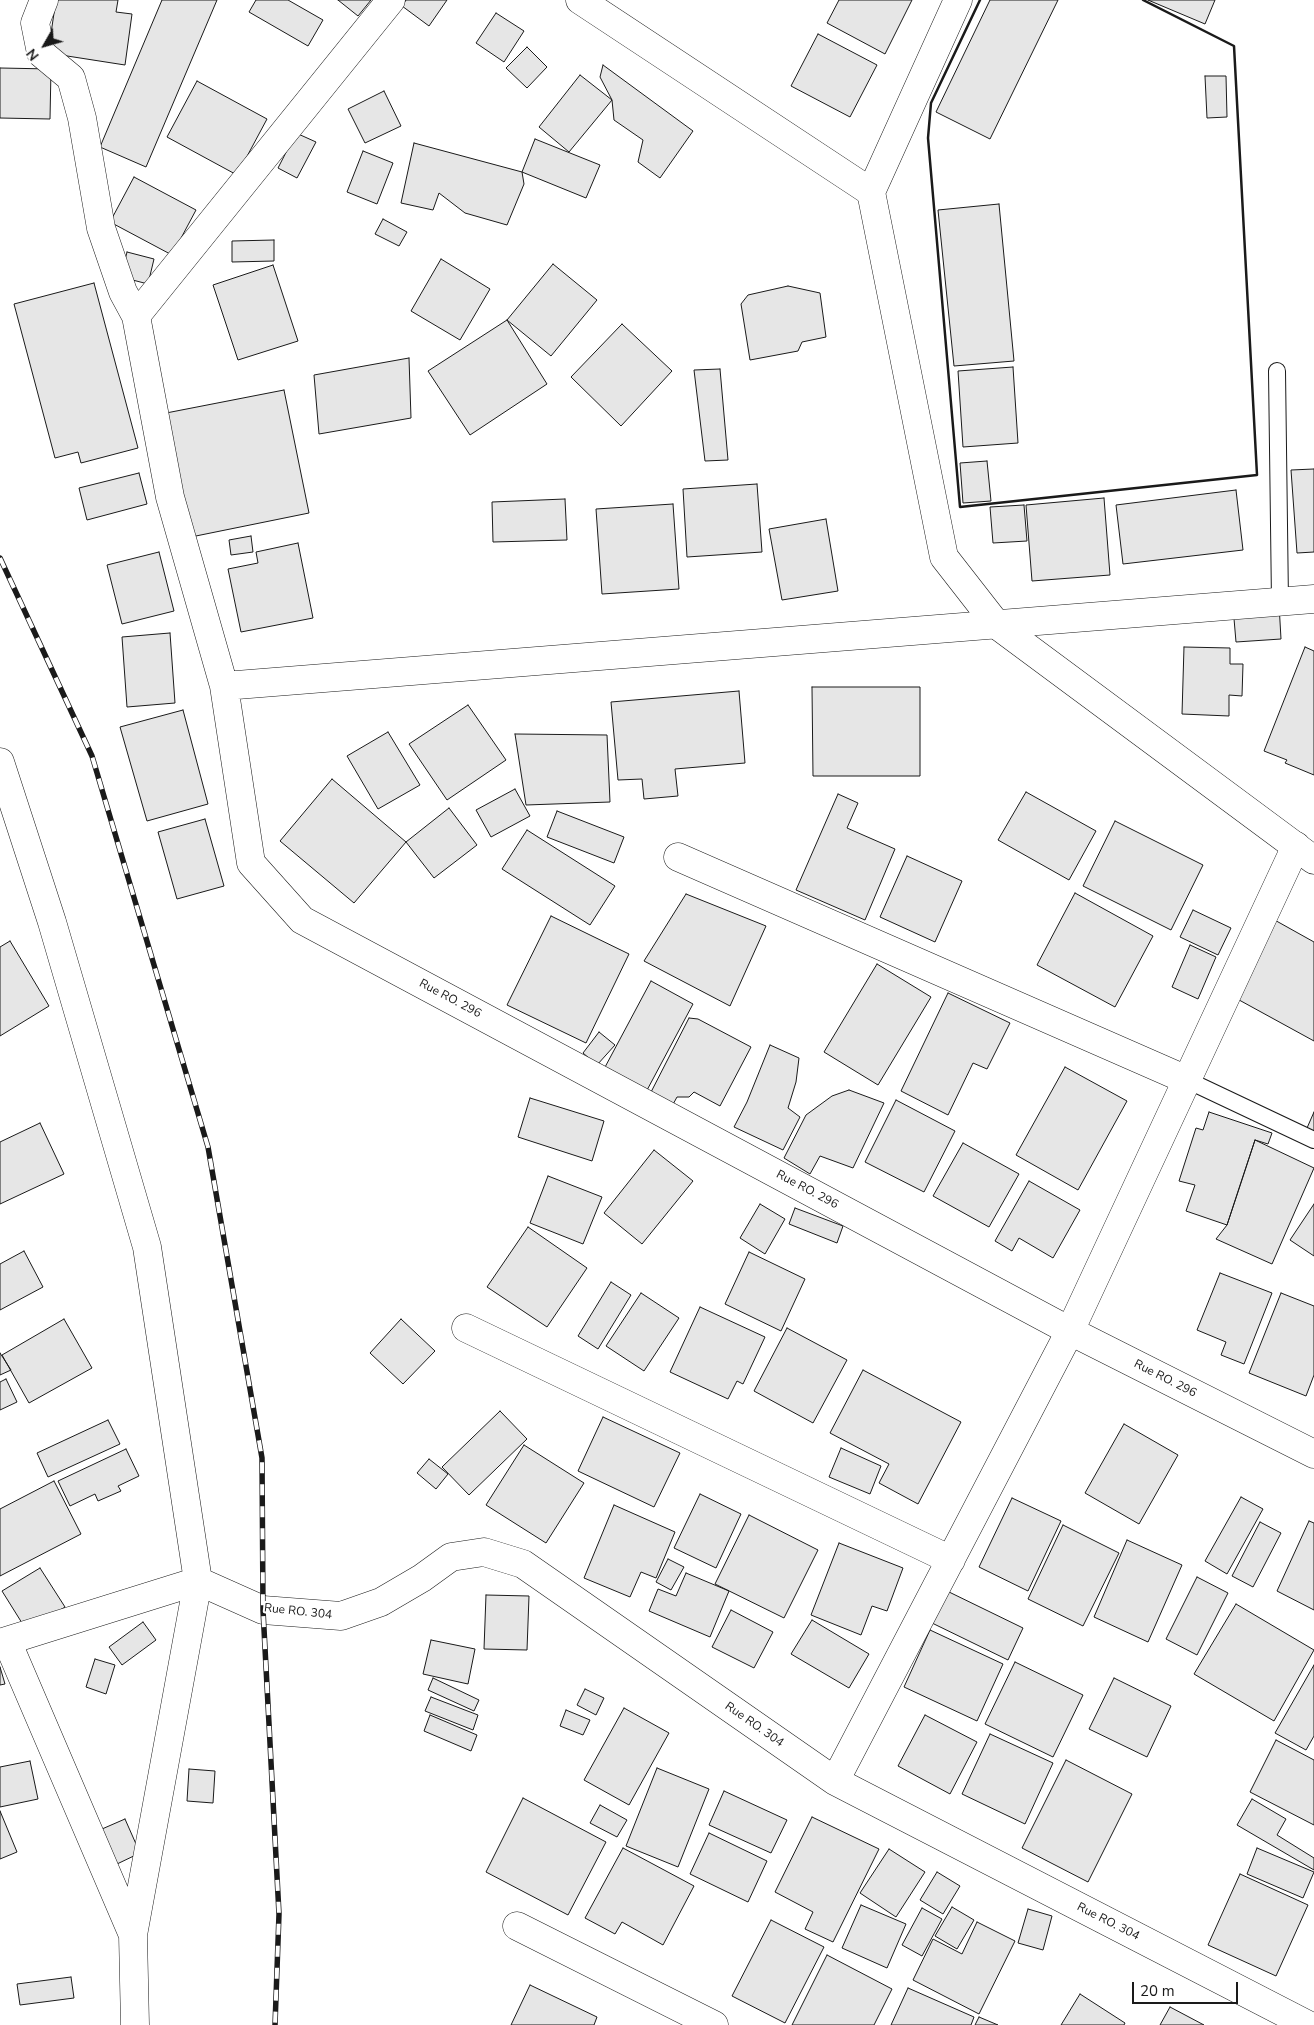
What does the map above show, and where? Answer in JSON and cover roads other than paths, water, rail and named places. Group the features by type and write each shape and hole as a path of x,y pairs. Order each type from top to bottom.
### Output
{"street":[{"path":"44,0 35,23 41,53 71,78 82,118 101,228 123,292 136,316 170,497 224,686 1314,599"},
{"path":"136,316 391,0"},
{"path":"580,0 871,192"},
{"path":"835,1782 1070,1331 1187,1080 1305,853 997,625 944,558 871,192 958,0"},
{"name":"Rue RO. 296","path":"224,686 251,863 302,920 1070,1331 1312,1448"},
{"path":"0,762 52,922 147,1247 198,1581 134,1935 135,2025"},
{"path":"678,856 1187,1080"},
{"path":"466,1328 950,1560"},
{"name":"Rue RO. 304","path":"198,1581 263,1610 341,1616 380,1602 422,1578 451,1557 484,1552 522,1564 835,1782 1308,2025"},
{"path":"134,1935 3,1642 198,1581"},
{"path":"518,1926 714,2025"}],"lane":[{"path":"1277,371 1280,602"},
{"path":"1187,1080 1314,1140"}],"railway":[{"path":"0,558 92,756 208,1147 262,1458 263,1610 279,1914 275,2025"}]}
